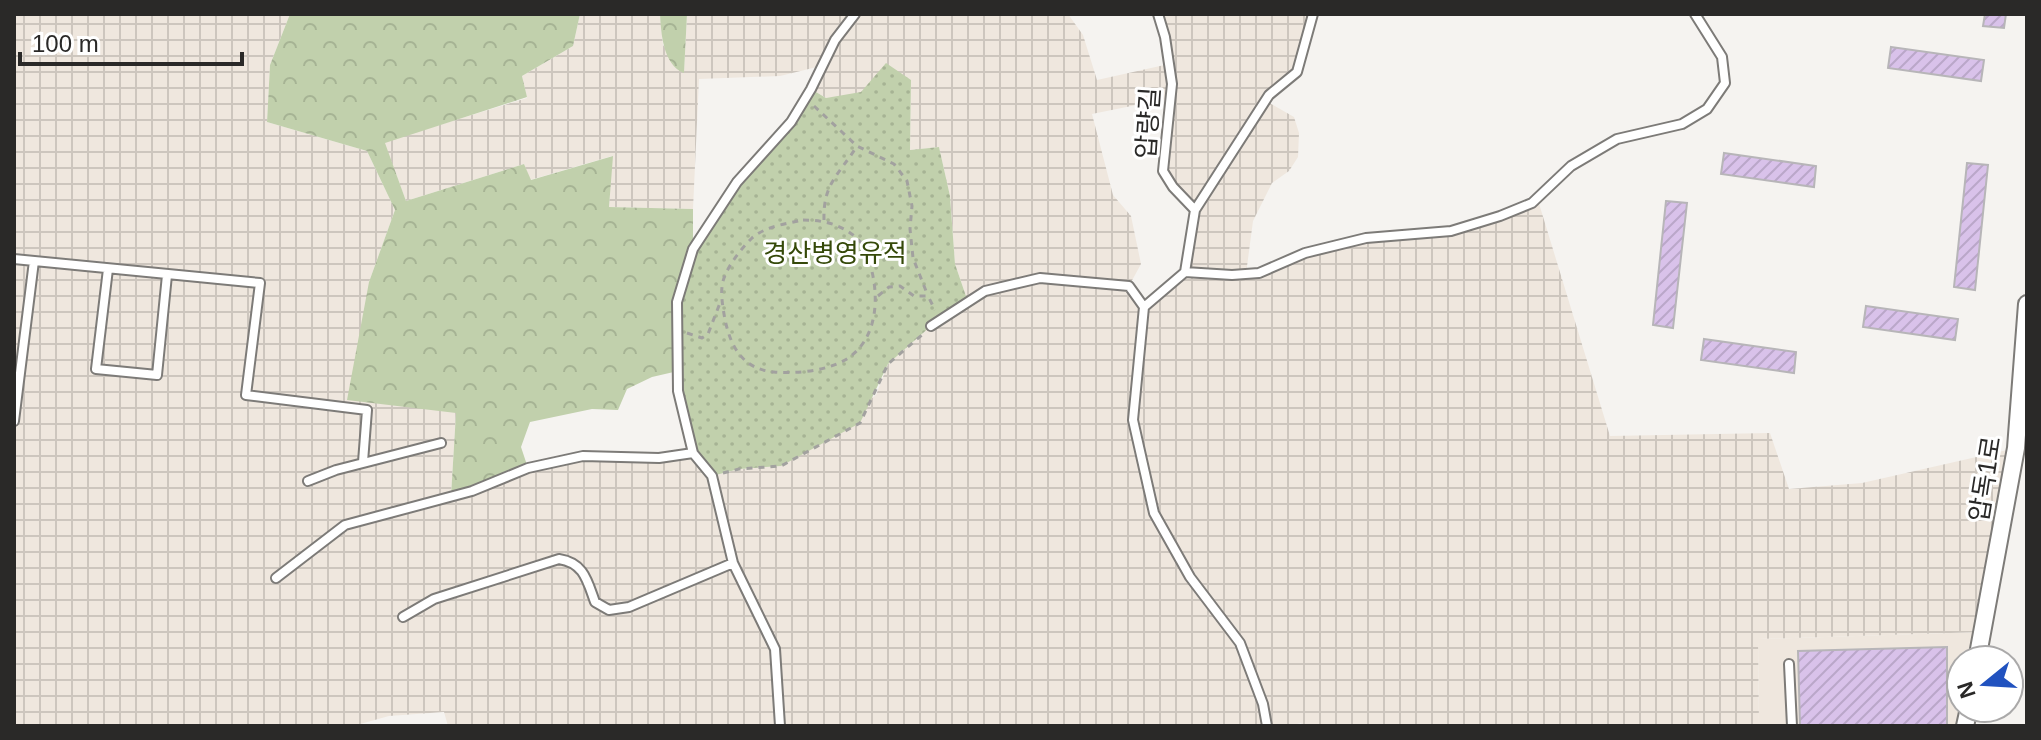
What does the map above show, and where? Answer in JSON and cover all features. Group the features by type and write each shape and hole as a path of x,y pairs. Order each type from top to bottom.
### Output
{"street":[{"name":"압독1로","path":"1980,644 2021,448 2027,304"}],"lane":[{"path":"780,726 775,649 733,563 712,476 693,453 678,391 677,302 693,249 737,182 791,122 835,40 855,14"},
{"name":"압량길","path":"1158,14 1172,84 1163,171 1173,187 1195,210"},
{"path":"1144,307 1185,272 1195,210 1269,95 1297,72 1313,14"},
{"path":"1185,272 1259,273 1305,253 1351,241 1451,231 1532,203 1571,166 1617,139 1682,124 1707,109 1725,83 1722,57 1695,14"},
{"path":"14,259 260,283 246,395 367,410 363,462"},
{"path":"14,421 34,261"},
{"path":"108,269 96,369 142,374 157,375 167,275"},
{"path":"931,326 985,291 1040,278 1129,286 1144,307 1133,420 1154,513 1190,577 1240,643 1263,704 1267,726"},
{"path":"308,481 363,462 441,443"},
{"path":"276,578 345,525 472,491 528,468 583,456 659,458 693,453"},
{"path":"403,617 434,599 559,559 572,561 586,576 595,602 609,610 629,607 733,563"},
{"path":"1789,664 1792,726"}],"path":[{"path":"807,96 819,112 857,146 894,164 907,181 912,206 910,229 913,258 940,320"},
{"path":"824,220 824,200 833,178 857,146"},
{"path":"677,331 702,338 708,334 721,299 724,278 739,254 754,237 803,220 824,220 849,231 864,246 873,273 876,298 875,314 867,337 857,350 845,360 794,373 758,370 744,361 734,350 727,334 721,299"},
{"path":"876,298 889,287 900,286 914,296 928,296"},
{"path":"712,476 739,469 781,466 860,423 888,364 931,326"}],"shaded area":[{"path":"14,14 290,14 270,65 267,122 367,151 395,210 369,282 456,413 451,496 528,468 583,456 693,453 712,476 739,469 781,466 876,395 888,364 931,326 968,302 955,264 950,196 939,147 910,150 911,80 851,96 826,98 811,89 821,66 780,76 699,79 693,209 609,207 612,156 530,180 524,164 406,201 384,142 527,98 522,76 573,46 580,14 660,14 663,45 684,72 687,14 1068,14 1083,35 1097,80 1169,64 1158,14 1313,14 1297,72 1266,101 1294,117 1299,133 1298,157 1289,171 1272,183 1253,221 1246,274 1305,253 1366,238 1451,231 1537,197 1610,436 1770,433 1789,489 1862,483 2016,448 1982,632 1758,639 1759,726 1303,726 1301,723 1289,726 448,726 444,712 389,716 353,726 14,726","holes":["1171,98 1163,171 1195,210 1185,272 1144,307 1129,286 1141,264 1131,216 1113,195 1092,114"]},
{"path":"1982,632 1980,644 1945,644 1945,724 1965,726 1759,726 1758,639"}],"green space":[{"path":"290,14 580,14 573,46 522,76 527,97 385,143 406,201 524,164 531,180 613,156 609,207 693,209 693,249 677,302 678,371 652,377 627,389 618,410 592,409 530,422 521,447 528,468 451,496 456,413 347,400 369,282 395,210 367,151 267,122 270,65"},
{"path":"660,14 687,14 684,73 667,56"},
{"name":"경산병영유적","path":"886,63 911,80 910,150 939,147 950,196 955,264 968,302 931,326 888,364 860,423 781,466 739,469 712,476 697,458 678,391 677,302 693,249 737,182 791,122 811,89 826,98 861,92"}],"building":[{"path":"1985,14 2006,14 2004,28 1983,26"},
{"path":"1891,47 1984,60 1981,81 1888,68"},
{"path":"1724,153 1816,166 1814,187 1721,174"},
{"path":"1967,163 1988,165 1975,290 1954,287"},
{"path":"1666,201 1687,203 1673,328 1653,325"},
{"path":"1866,306 1958,319 1955,340 1863,327"},
{"path":"1704,339 1796,352 1794,373 1701,360"},
{"path":"1945,647 1947,726 1800,726 1798,651"}]}
